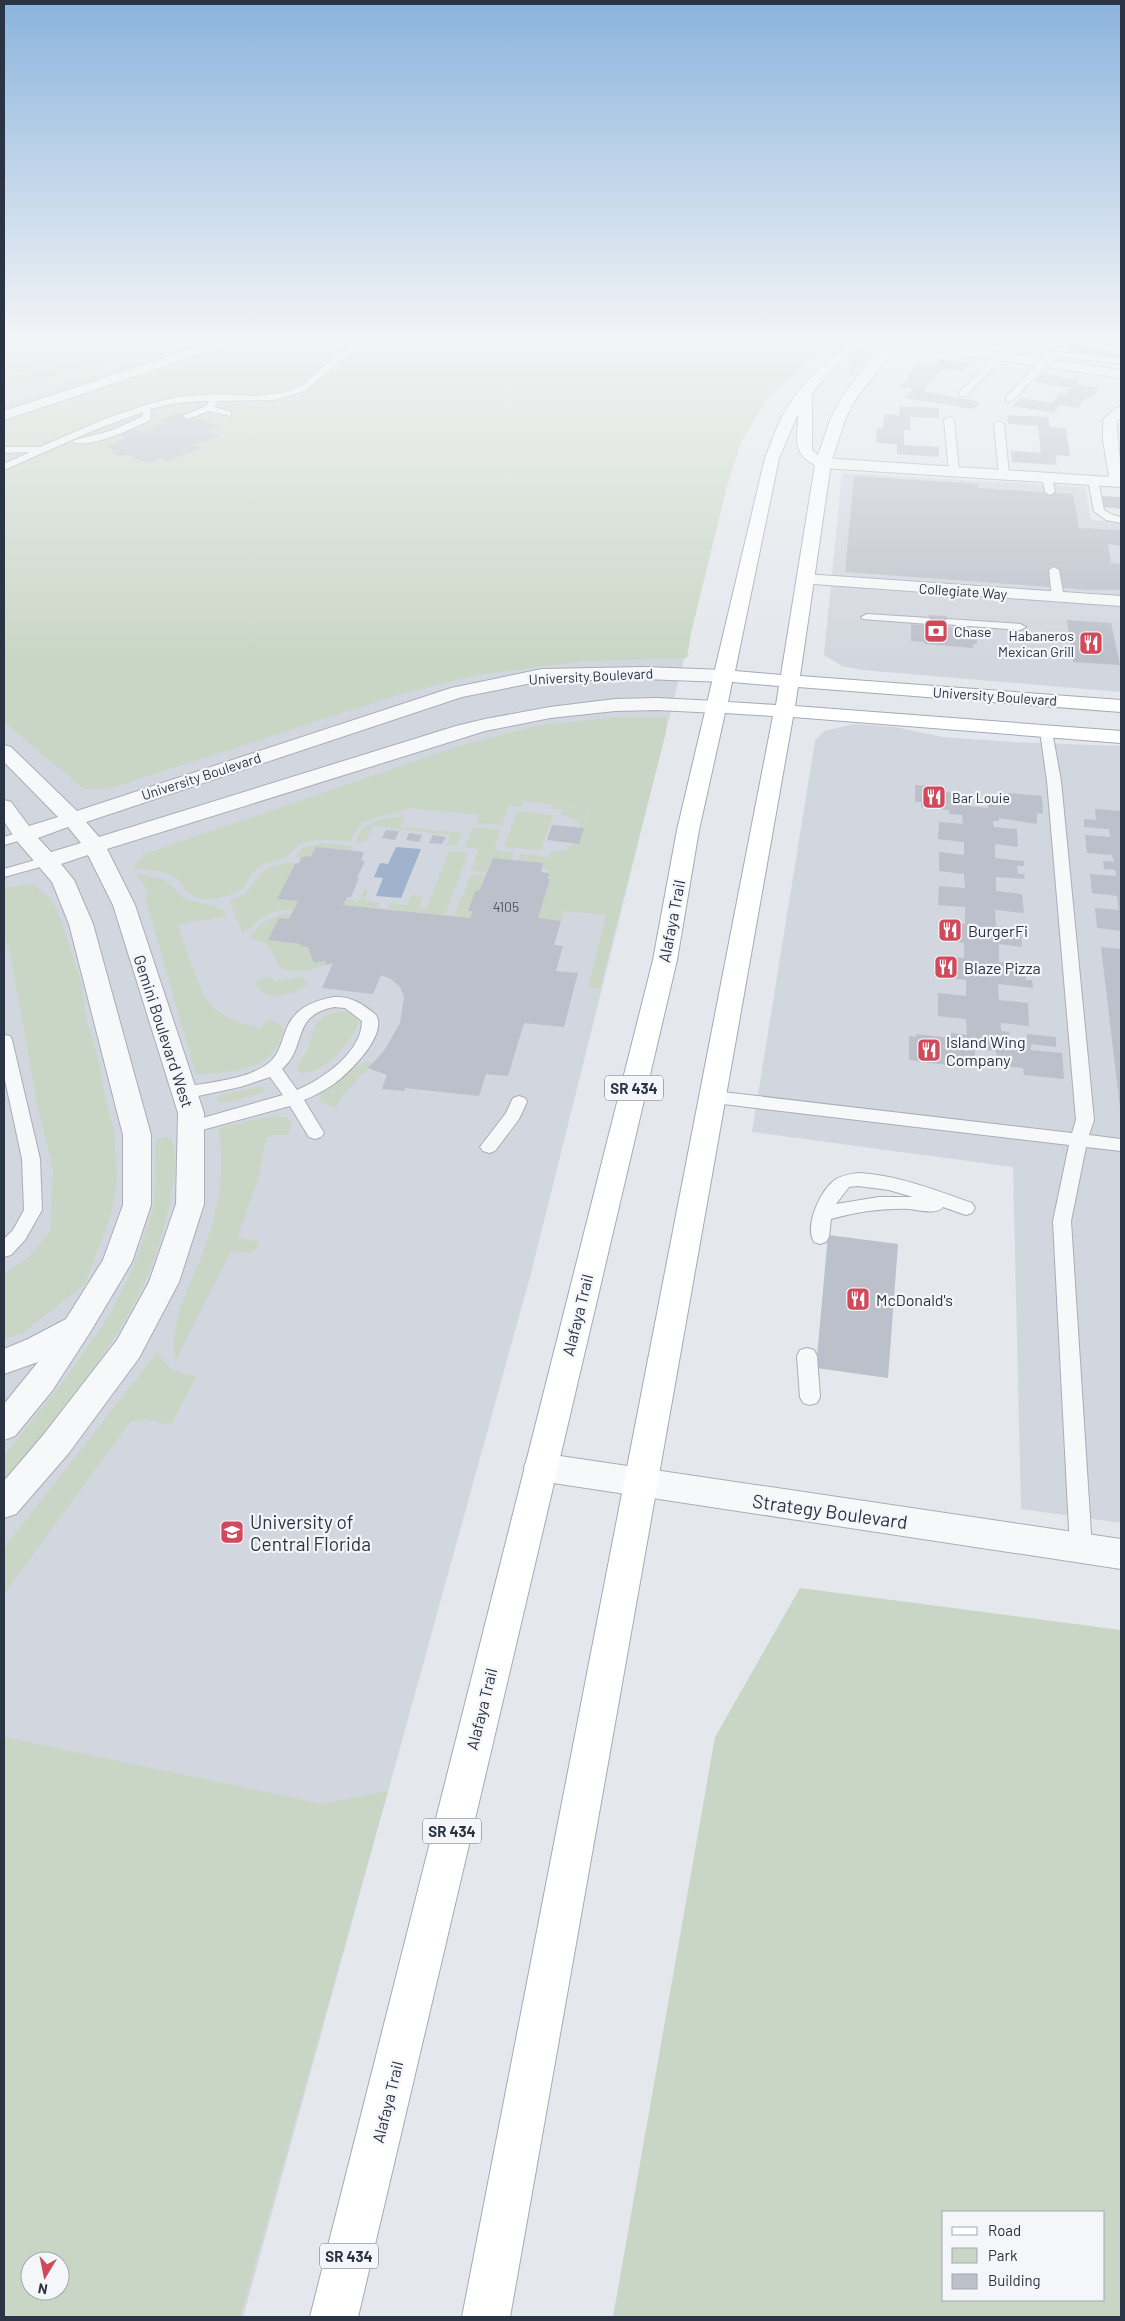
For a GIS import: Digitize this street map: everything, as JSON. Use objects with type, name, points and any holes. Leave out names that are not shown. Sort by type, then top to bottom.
[{"type":"main road","name":"Alafaya Trail","points":[[334,2317],[665,960],[688,830],[725,676],[772,458],[777,445]]},
{"type":"main road","points":[[805,445],[805,450],[809,456],[823,462]]},
{"type":"main road","points":[[486,2317],[714,1097],[790,681],[823,462],[829,445]]},
{"type":"main road","name":"University Boulevard","points":[[725,676],[1121,706]]},
{"type":"main road","name":"University Boulevard","points":[[717,707],[1121,737]]},
{"type":"street","points":[[823,462],[1004,474],[1049,484],[1093,480],[1119,482],[1111,445]]},
{"type":"street","name":"Collegiate Way","points":[[805,579],[1121,601]]},
{"type":"street","name":"University Boulevard","points":[[14,838],[458,692],[542,675],[660,673],[725,676]]},
{"type":"street","name":"University Boulevard","points":[[46,861],[463,730],[518,717],[582,708],[637,704],[717,707]]},
{"type":"street","name":"Gemini Boulevard West","points":[[4,751],[72,818],[94,845],[124,905],[191,1113],[190,1204],[164,1282],[128,1349],[56,1444],[4,1504]]},
{"type":"street","points":[[4,806],[14,838],[46,861],[63,880],[81,924],[137,1135],[137,1205],[117,1262],[41,1382],[4,1427]]},
{"type":"street","points":[[4,1362],[40,1348],[78,1326]]},
{"type":"street","name":"Strategy Boulevard","points":[[540,1467],[1121,1554]]},
{"type":"lane","points":[[4,467],[54,445]]},
{"type":"lane","points":[[951,445],[954,471]]},
{"type":"lane","points":[[1001,445],[1004,474]]},
{"type":"lane","points":[[4,450],[47,449]]},
{"type":"lane","points":[[1093,480],[1099,511],[1110,518],[1121,520]]},
{"type":"lane","points":[[1054,570],[1058,598]]},
{"type":"lane","points":[[868,617],[929,621]]},
{"type":"lane","points":[[947,622],[1020,627]]},
{"type":"lane","points":[[1046,731],[1054,781],[1085,1120],[1062,1221],[1081,1548]]},
{"type":"lane","points":[[4,873],[46,861]]},
{"type":"lane","points":[[184,1093],[247,1080],[273,1068],[283,1058],[301,1015],[312,1007],[337,1000],[355,1005],[370,1019],[371,1030],[355,1056],[318,1087],[294,1098],[191,1126]]},
{"type":"lane","points":[[4,1040],[31,1159],[33,1210],[19,1235],[4,1250]]},
{"type":"lane","points":[[273,1068],[315,1133]]},
{"type":"lane","points":[[714,1097],[1121,1144]]},
{"type":"lane","points":[[489,1146],[513,1116],[519,1102]]},
{"type":"lane","points":[[820,1238],[823,1214],[840,1186],[847,1181],[864,1180],[899,1186],[966,1208],[890,1202],[862,1204],[823,1214]]},
{"type":"lane","points":[[807,1356],[810,1397]]},
{"type":"shaded area","name":"University of Central Florida","points":[[4,445],[740,445],[727,486],[531,1273],[243,2317],[4,2317]]},
{"type":"shaded area","points":[[842,473],[1085,487],[1091,520],[1121,522],[1121,692],[862,670],[842,666],[824,655]]},
{"type":"shaded area","points":[[854,724],[895,727],[942,737],[1121,746],[1121,1523],[1021,1509],[1013,1167],[752,1132],[815,741],[824,731]]},
{"type":"green space","points":[[4,445],[740,445],[727,486],[691,633],[687,658],[585,661],[477,675],[401,694],[104,789],[84,789],[4,722]]},
{"type":"green space","points":[[616,717],[666,717],[666,732],[600,988],[588,987],[606,915],[564,911],[561,921],[538,918],[550,880],[548,879],[550,870],[542,869],[543,863],[518,861],[520,854],[549,857],[550,852],[566,850],[574,843],[579,843],[589,808],[524,801],[522,807],[508,806],[502,825],[476,823],[479,815],[410,808],[362,822],[350,841],[313,840],[299,845],[284,858],[265,863],[252,873],[242,890],[216,899],[195,897],[169,874],[134,868],[136,863],[143,859],[142,855],[456,747],[535,726]]},
{"type":"green space","points":[[552,805],[588,808],[582,828],[575,819],[562,815],[563,810],[551,809]]},
{"type":"green space","points":[[517,811],[553,815],[541,850],[504,847]]},
{"type":"green space","points":[[405,817],[400,827],[462,833],[456,846],[447,845],[450,835],[373,826],[365,842],[356,841],[363,830],[372,823],[378,820]]},
{"type":"green space","points":[[473,827],[501,830],[494,850],[514,853],[511,860],[493,858],[486,872],[471,871],[479,849],[465,847]]},
{"type":"green space","points":[[322,843],[353,846],[350,851],[303,857],[301,859],[295,857],[303,848]]},
{"type":"green space","points":[[449,851],[468,853],[445,915],[388,909],[390,903],[407,905],[411,895],[423,896],[418,908],[424,909],[427,907]]},
{"type":"green space","points":[[299,863],[277,899],[298,901],[293,910],[271,913],[243,934],[230,903],[231,900],[243,895],[261,874],[269,868]]},
{"type":"green space","points":[[136,874],[165,880],[185,899],[214,906],[225,911],[226,916],[178,925],[198,983],[209,1003],[215,1009],[231,1019],[261,1028],[269,1019],[278,1023],[284,1030],[272,1054],[265,1060],[241,1069],[196,1075],[145,897],[148,891]]},
{"type":"green space","points":[[471,874],[484,875],[479,891],[475,891],[468,910],[473,911],[470,918],[454,916]]},
{"type":"green space","points":[[33,884],[52,900],[63,926],[81,982],[87,1021],[100,1067],[106,1103],[114,1131],[117,1181],[111,1214],[85,1284],[23,1333],[4,1339],[4,1274],[29,1257],[50,1231],[53,1171],[37,1103],[9,947],[4,939],[4,888]]},
{"type":"green space","points":[[364,889],[368,890],[364,901],[380,903],[377,908],[343,905],[347,897],[358,903]]},
{"type":"green space","points":[[285,914],[292,914],[289,919],[279,918],[268,940],[301,944],[300,946],[308,947],[314,963],[325,961],[326,965],[301,971],[282,969],[267,944],[249,938],[267,920]]},
{"type":"green space","points":[[272,977],[275,982],[301,977],[308,984],[295,992],[280,996],[264,993],[254,981]]},
{"type":"green space","points":[[346,1012],[353,1015],[359,1021],[350,1039],[327,1063],[317,1069],[299,1073],[297,1065],[309,1046],[318,1022],[323,1017],[332,1013]]},
{"type":"green space","points":[[366,1061],[373,1063],[342,1096],[337,1107],[320,1101],[321,1093]]},
{"type":"green space","points":[[264,1087],[263,1093],[223,1103],[217,1100],[220,1095]]},
{"type":"green space","points":[[273,1116],[288,1118],[292,1125],[287,1135],[273,1135],[266,1139],[258,1179],[237,1238],[256,1241],[259,1244],[257,1249],[247,1253],[231,1251],[175,1362],[174,1346],[178,1318],[213,1223],[219,1192],[221,1146],[218,1131],[226,1126]]},
{"type":"green space","points":[[165,1137],[170,1138],[175,1149],[174,1177],[163,1233],[149,1273],[109,1346],[85,1381],[4,1481],[4,1456],[65,1379],[109,1316],[134,1266],[152,1214],[156,1184],[155,1142]]},
{"type":"green space","points":[[158,1351],[161,1358],[173,1370],[196,1376],[171,1425],[146,1419],[130,1422],[4,1594],[4,1548]]},
{"type":"green space","points":[[800,1588],[1121,1630],[1121,2317],[613,2317],[715,1737]]},
{"type":"green space","points":[[4,1737],[322,1804],[388,1791],[240,2317],[4,2317]]},
{"type":"water","points":[[396,847],[421,849],[401,898],[376,896],[383,878],[374,877],[380,863],[388,864]]},
{"type":"building","points":[[109,445],[194,445],[201,448],[168,461],[161,458],[148,463],[125,454],[121,456],[112,453],[117,451],[105,447]]},
{"type":"building","points":[[897,445],[939,447],[939,457],[897,454]]},
{"type":"building","points":[[1040,445],[1068,445],[1070,456],[1055,455],[1057,465],[1012,462],[1011,451],[1041,453]]},
{"type":"building","points":[[854,476],[978,484],[978,488],[1073,494],[1079,528],[1121,530],[1121,546],[1108,544],[1111,563],[1121,564],[1121,590],[1089,590],[845,572]]},
{"type":"building","points":[[1102,496],[1121,497],[1121,509],[1104,507]]},
{"type":"building","points":[[929,615],[947,616],[948,627],[976,629],[977,644],[973,644],[973,648],[924,644],[924,642],[911,641],[911,624],[929,625]]},
{"type":"building","points":[[1067,620],[1111,623],[1120,665],[1073,662]]},
{"type":"building","points":[[915,785],[946,787],[946,792],[969,795],[969,806],[988,808],[987,799],[1008,800],[1008,793],[1042,796],[1043,814],[1037,813],[1037,824],[999,818],[999,821],[993,821],[994,827],[1017,829],[1018,847],[995,844],[995,858],[1024,861],[1024,866],[1017,866],[1018,874],[1024,874],[1025,879],[996,877],[996,891],[1022,894],[1024,913],[995,910],[996,926],[1021,928],[1022,947],[999,944],[999,962],[1031,965],[1031,972],[1025,971],[1026,980],[1032,980],[1033,988],[998,984],[999,1000],[1028,1003],[1029,1026],[1001,1023],[1001,1031],[1009,1032],[1009,1037],[995,1035],[996,1039],[1027,1042],[1027,1034],[1056,1037],[1056,1047],[1031,1044],[1031,1050],[1062,1053],[1064,1079],[1024,1075],[1023,1068],[997,1065],[996,1051],[975,1049],[975,1063],[947,1059],[947,1065],[909,1060],[909,1036],[916,1037],[916,1034],[951,1038],[951,1033],[967,1035],[966,1019],[938,1016],[938,993],[966,996],[966,980],[939,977],[939,955],[964,958],[964,943],[939,940],[939,921],[965,924],[965,907],[938,905],[939,886],[965,888],[964,874],[939,871],[939,852],[964,855],[964,842],[938,839],[939,822],[963,824],[962,815],[949,814],[949,810],[921,807],[921,802],[915,802]]},
{"type":"building","points":[[1095,809],[1121,811],[1121,931],[1097,928],[1095,908],[1119,910],[1117,896],[1092,893],[1090,874],[1116,876],[1115,870],[1104,869],[1103,861],[1114,862],[1112,855],[1087,853],[1085,835],[1110,837],[1109,829],[1084,827],[1084,819],[1096,820]]},
{"type":"building","points":[[552,825],[584,828],[579,844],[547,840]]},
{"type":"building","points":[[386,830],[399,831],[395,840],[382,838]]},
{"type":"building","points":[[409,833],[422,835],[419,842],[406,840]]},
{"type":"building","points":[[433,835],[446,837],[442,844],[429,843]]},
{"type":"building","points":[[316,847],[364,852],[361,860],[365,861],[357,878],[359,878],[351,897],[347,897],[343,905],[470,918],[473,911],[468,911],[475,891],[479,891],[493,858],[543,863],[541,872],[549,873],[548,879],[550,879],[538,918],[561,921],[554,945],[563,946],[556,971],[578,973],[564,1027],[524,1023],[508,1076],[486,1074],[479,1096],[405,1088],[404,1091],[382,1089],[387,1075],[368,1068],[384,1051],[400,1023],[404,997],[400,987],[391,979],[381,975],[373,994],[322,988],[333,963],[326,965],[325,961],[314,963],[308,947],[300,946],[301,944],[268,940],[279,918],[289,919],[298,901],[277,899],[295,864],[299,863],[302,857],[311,856]]},
{"type":"building","points":[[1101,947],[1121,949],[1121,1108],[1120,1108]]},
{"type":"building","points":[[828,1235],[898,1244],[888,1378],[816,1368]]},
{"type":"place","name":"Chase","points":[[936,631]]},
{"type":"place","name":"Habaneros Mexican Grill","points":[[1091,643]]},
{"type":"place","name":"Bar Louie","points":[[934,797]]},
{"type":"place","name":"BurgerFi","points":[[950,930]]},
{"type":"place","name":"Blaze Pizza","points":[[946,967]]},
{"type":"place","name":"Island Wing Company","points":[[929,1050]]},
{"type":"place","name":"McDonald's","points":[[858,1299]]},
{"type":"place","name":"University of Central Florida","points":[[232,1532]]}]
